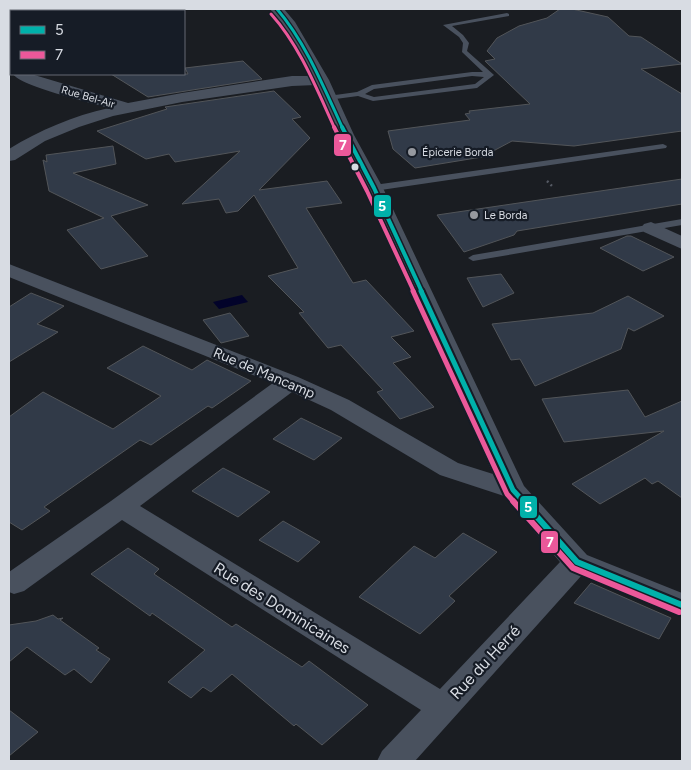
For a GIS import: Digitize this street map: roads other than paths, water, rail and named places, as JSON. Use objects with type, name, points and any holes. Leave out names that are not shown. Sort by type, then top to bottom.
[{"type":"street","points":[[278,9],[288,22],[325,89],[374,188],[512,490],[577,562],[682,605]]},
{"type":"street","name":"Rue Bel-Air","points":[[22,75],[43,84],[129,108]]},
{"type":"street","points":[[9,156],[28,142],[64,125],[129,108],[292,80],[325,89]]},
{"type":"street","points":[[651,228],[682,243]]},
{"type":"street","name":"Rue de Mancamp","points":[[10,271],[290,382],[340,406],[449,469],[512,490]]},
{"type":"street","points":[[14,582],[121,507],[290,382]]},
{"type":"street","name":"Rue des Dominicaines","points":[[121,507],[443,707]]},
{"type":"street","name":"Rue du Herré","points":[[394,761],[577,562]]},
{"type":"lane","points":[[490,75],[464,51],[466,43],[461,36],[446,25],[506,15]]},
{"type":"lane","points":[[359,94],[372,87],[472,74],[490,75]]},
{"type":"lane","points":[[325,89],[359,94],[373,99],[477,86],[490,75]]},
{"type":"lane","points":[[374,188],[663,146]]},
{"type":"lane","points":[[473,258],[682,222]]},
{"type":"water","points":[[242,295],[248,302],[219,309],[213,302]]},
{"type":"place","name":"Épicerie Borda","points":[[412,152]]},
{"type":"place","name":"Le Borda","points":[[474,215]]}]
